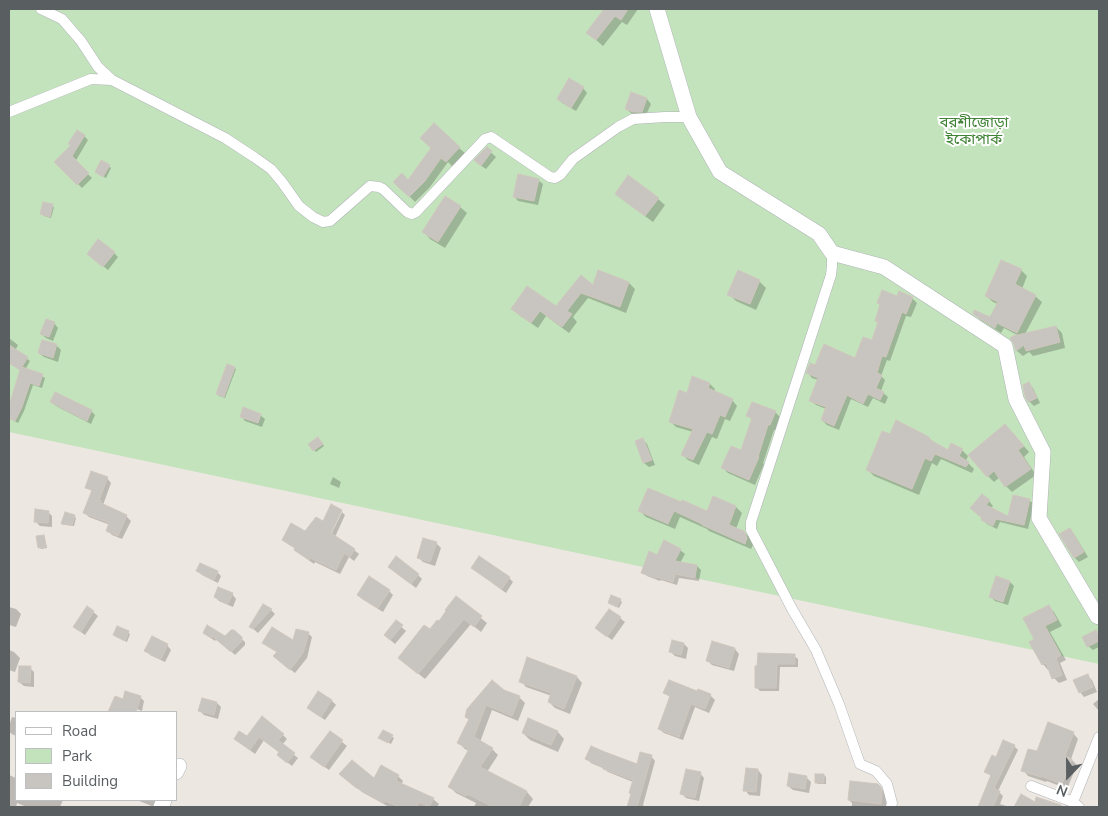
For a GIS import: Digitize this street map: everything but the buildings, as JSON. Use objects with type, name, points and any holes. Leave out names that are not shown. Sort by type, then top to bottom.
[{"type":"street","points":[[41,9],[62,20],[81,41],[98,67],[112,80],[225,138],[271,169],[299,206],[323,222],[330,221],[370,186],[379,186],[407,212],[412,214],[416,212],[484,139],[491,137],[550,177],[555,178],[560,175],[573,159],[618,127],[634,119],[689,118]]},
{"type":"street","points":[[657,9],[689,118],[720,172],[819,234],[832,253],[831,275],[751,522],[751,530],[792,609],[816,650],[839,704],[860,764],[876,771],[888,784],[892,802],[891,807]]},
{"type":"street","points":[[9,112],[91,79],[112,80]]},
{"type":"street","points":[[832,253],[884,266],[1005,346],[1016,399],[1043,452],[1039,518],[1099,617]]},
{"type":"street","points":[[1031,786],[1076,805],[1099,737]]},
{"type":"green space","name":"বরশীজোড়া ইকোপার্ক","points":[[9,9],[1099,9],[1099,664],[9,432]]}]
